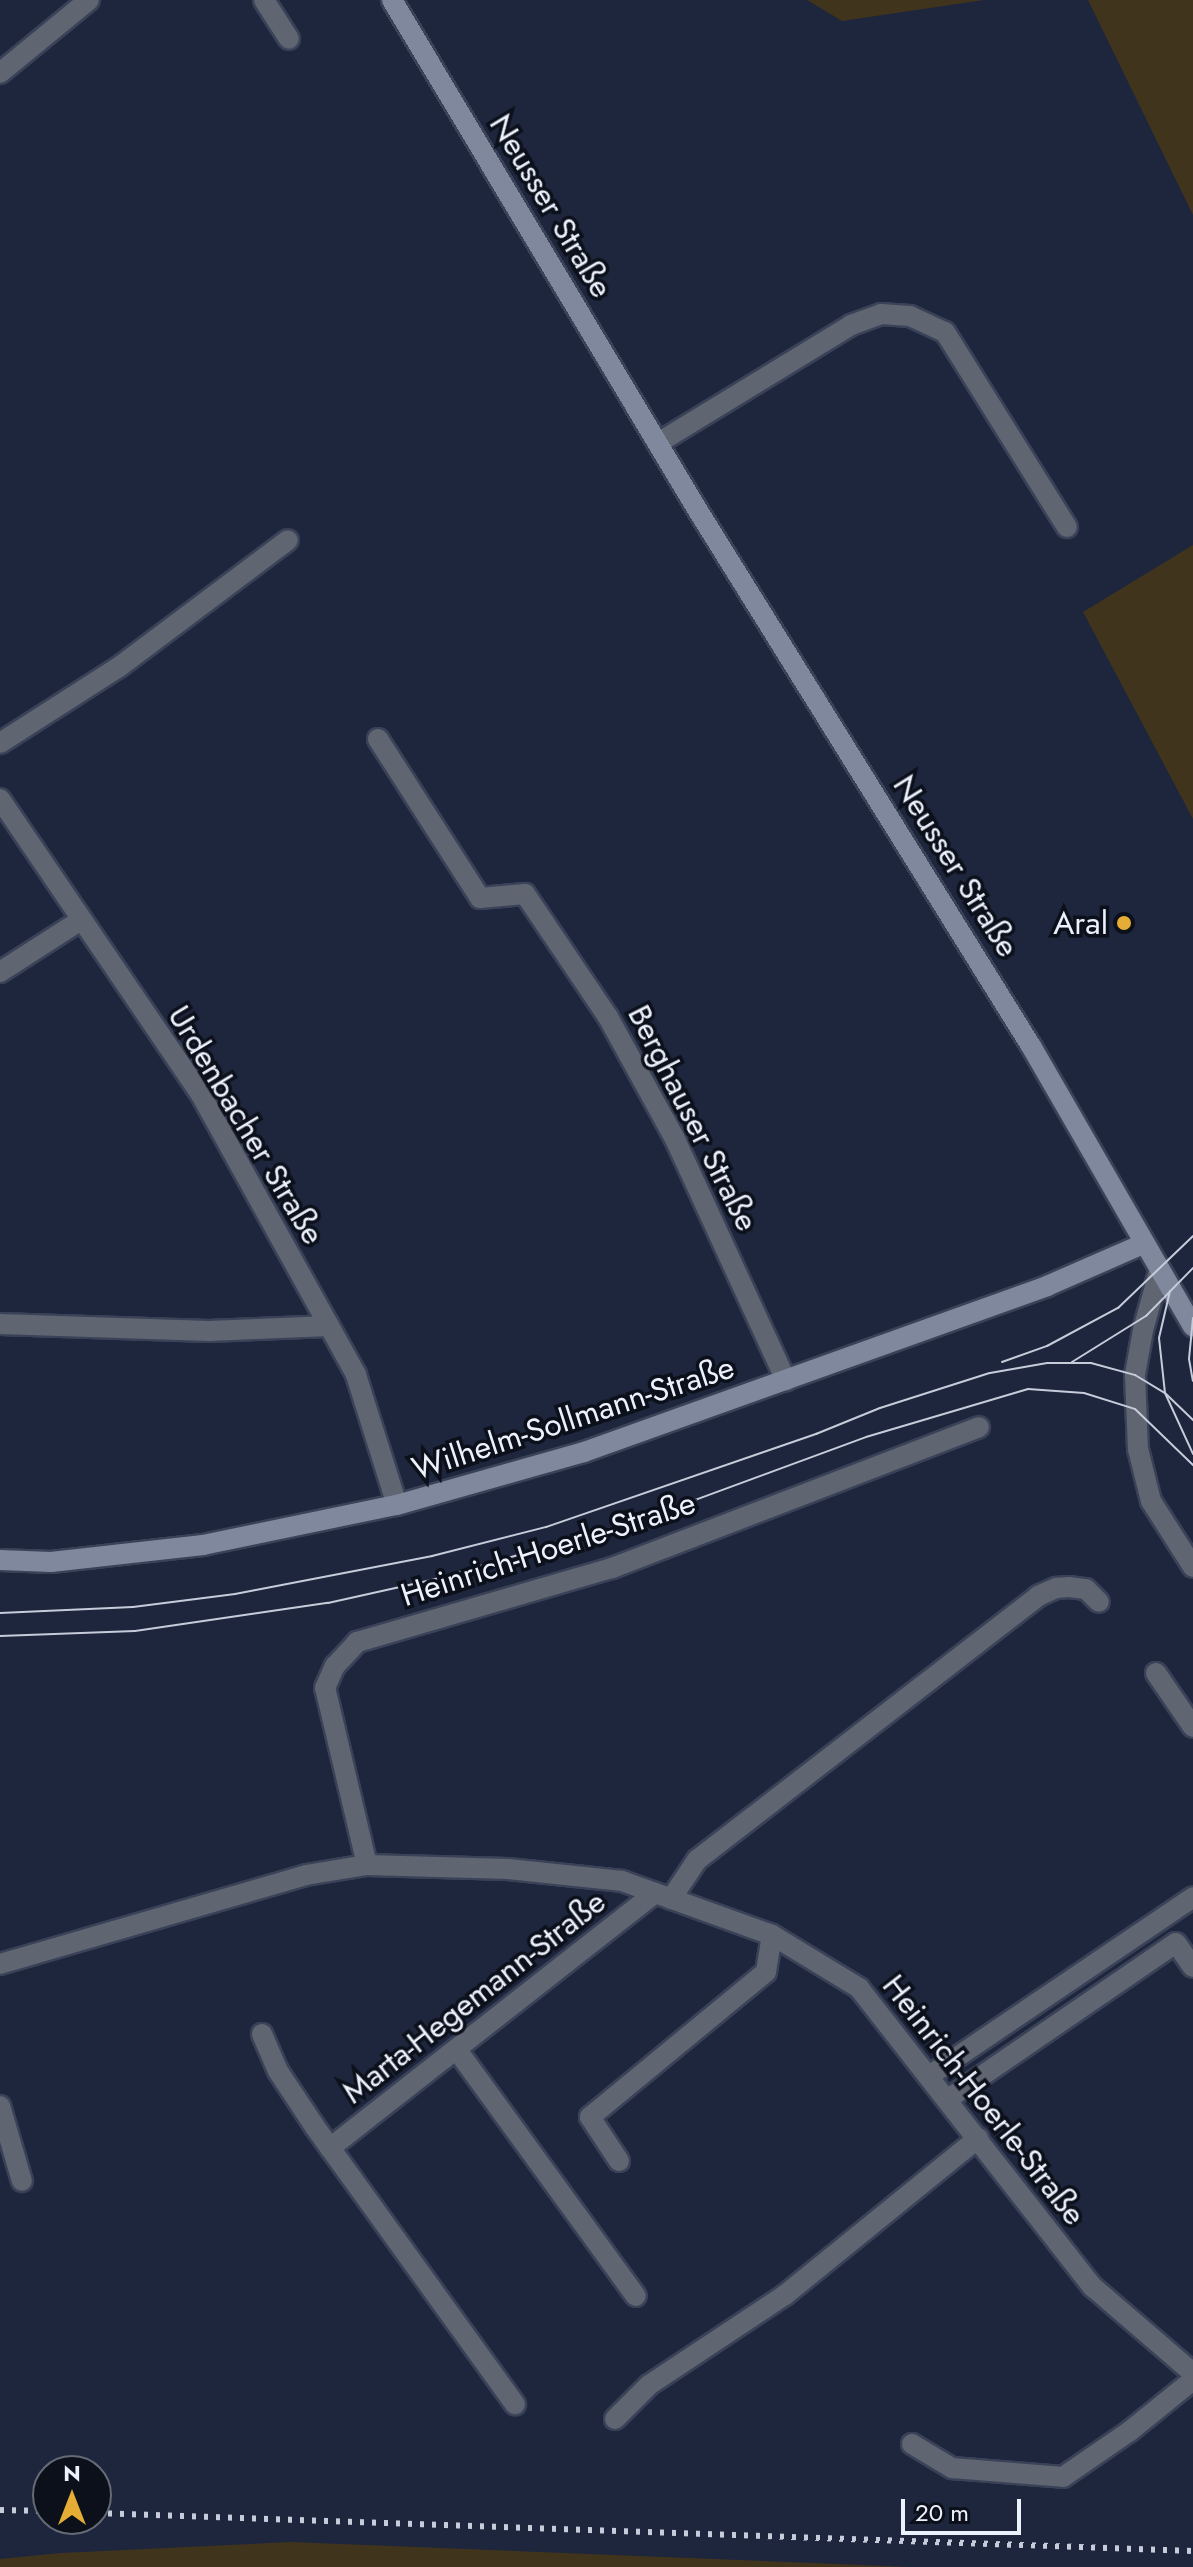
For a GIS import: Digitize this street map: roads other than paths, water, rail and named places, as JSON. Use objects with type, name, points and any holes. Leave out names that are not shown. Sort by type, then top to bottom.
[{"type":"main road","name":"Neusser Straße","points":[[392,0],[658,443],[945,903],[1193,1327]]},
{"type":"main road","name":"Wilhelm-Sollmann-Straße","points":[[0,1560],[51,1562],[203,1545],[397,1505],[584,1452],[1047,1286],[1143,1244]]},
{"type":"street","points":[[0,73],[89,0]]},
{"type":"street","points":[[264,0],[289,39]]},
{"type":"street","points":[[658,443],[851,325],[881,314],[910,316],[945,332],[1067,527]]},
{"type":"street","points":[[0,743],[119,667],[288,540]]},
{"type":"street","name":"Berghauser Straße","points":[[378,739],[480,898],[525,894],[608,1017],[674,1137],[786,1381]]},
{"type":"street","name":"Urdenbacher Straße","points":[[0,799],[200,1093],[356,1375],[397,1505]]},
{"type":"street","points":[[0,972],[81,920]]},
{"type":"street","points":[[1159,1272],[1143,1330],[1135,1375],[1138,1449],[1151,1501],[1193,1567]]},
{"type":"street","points":[[0,1324],[209,1331],[329,1326]]},
{"type":"street","name":"Heinrich-Hoerle-Straße","points":[[367,1865],[325,1688],[335,1666],[357,1642],[612,1568],[979,1427]]},
{"type":"street","name":"Marta-Hegemann-Straße","points":[[330,2148],[663,1896],[697,1860],[1038,1596],[1056,1588],[1069,1587],[1086,1589],[1099,1602]]},
{"type":"street","points":[[1156,1673],[1193,1727]]},
{"type":"street","name":"Heinrich-Hoerle-Straße","points":[[0,1964],[306,1875],[367,1865],[508,1869],[622,1881],[772,1935],[859,1988],[1093,2287],[1193,2373]]},
{"type":"street","points":[[929,2076],[1193,1897]]},
{"type":"street","points":[[619,2161],[590,2117],[766,1972],[772,1935]]},
{"type":"street","points":[[948,2099],[1176,1943],[1193,1967]]},
{"type":"street","name":"Marta-Hegemann-Straße","points":[[262,2034],[278,2071],[330,2148],[515,2404]]},
{"type":"street","points":[[457,2050],[636,2296]]},
{"type":"street","points":[[0,2106],[22,2181]]},
{"type":"street","points":[[615,2419],[649,2385],[785,2295],[978,2138]]},
{"type":"street","points":[[912,2444],[952,2468],[1063,2477],[1130,2431],[1193,2380]]},
{"type":"tram line","points":[[1002,1362],[1047,1346],[1118,1308],[1193,1236]]},
{"type":"tram line","points":[[1072,1362],[1146,1316],[1193,1268]]},
{"type":"tram line","points":[[1170,1291],[1159,1338],[1165,1393],[1193,1454]]},
{"type":"tram line","points":[[1193,1318],[1189,1359],[1193,1381]]},
{"type":"tram line","points":[[0,1613],[133,1607],[235,1594],[432,1556],[546,1527],[816,1434],[880,1408],[990,1373],[1047,1363],[1091,1363],[1135,1375],[1165,1393],[1193,1420]]},
{"type":"tram line","points":[[0,1636],[135,1631],[328,1603],[432,1580],[646,1518],[866,1437],[1028,1389],[1084,1393],[1135,1409],[1193,1465]]},
{"type":"railway","points":[[0,2510],[32,2511]]},
{"type":"railway","points":[[112,2514],[1193,2551]]},
{"type":"place","name":"Aral","points":[[1124,923]]}]
